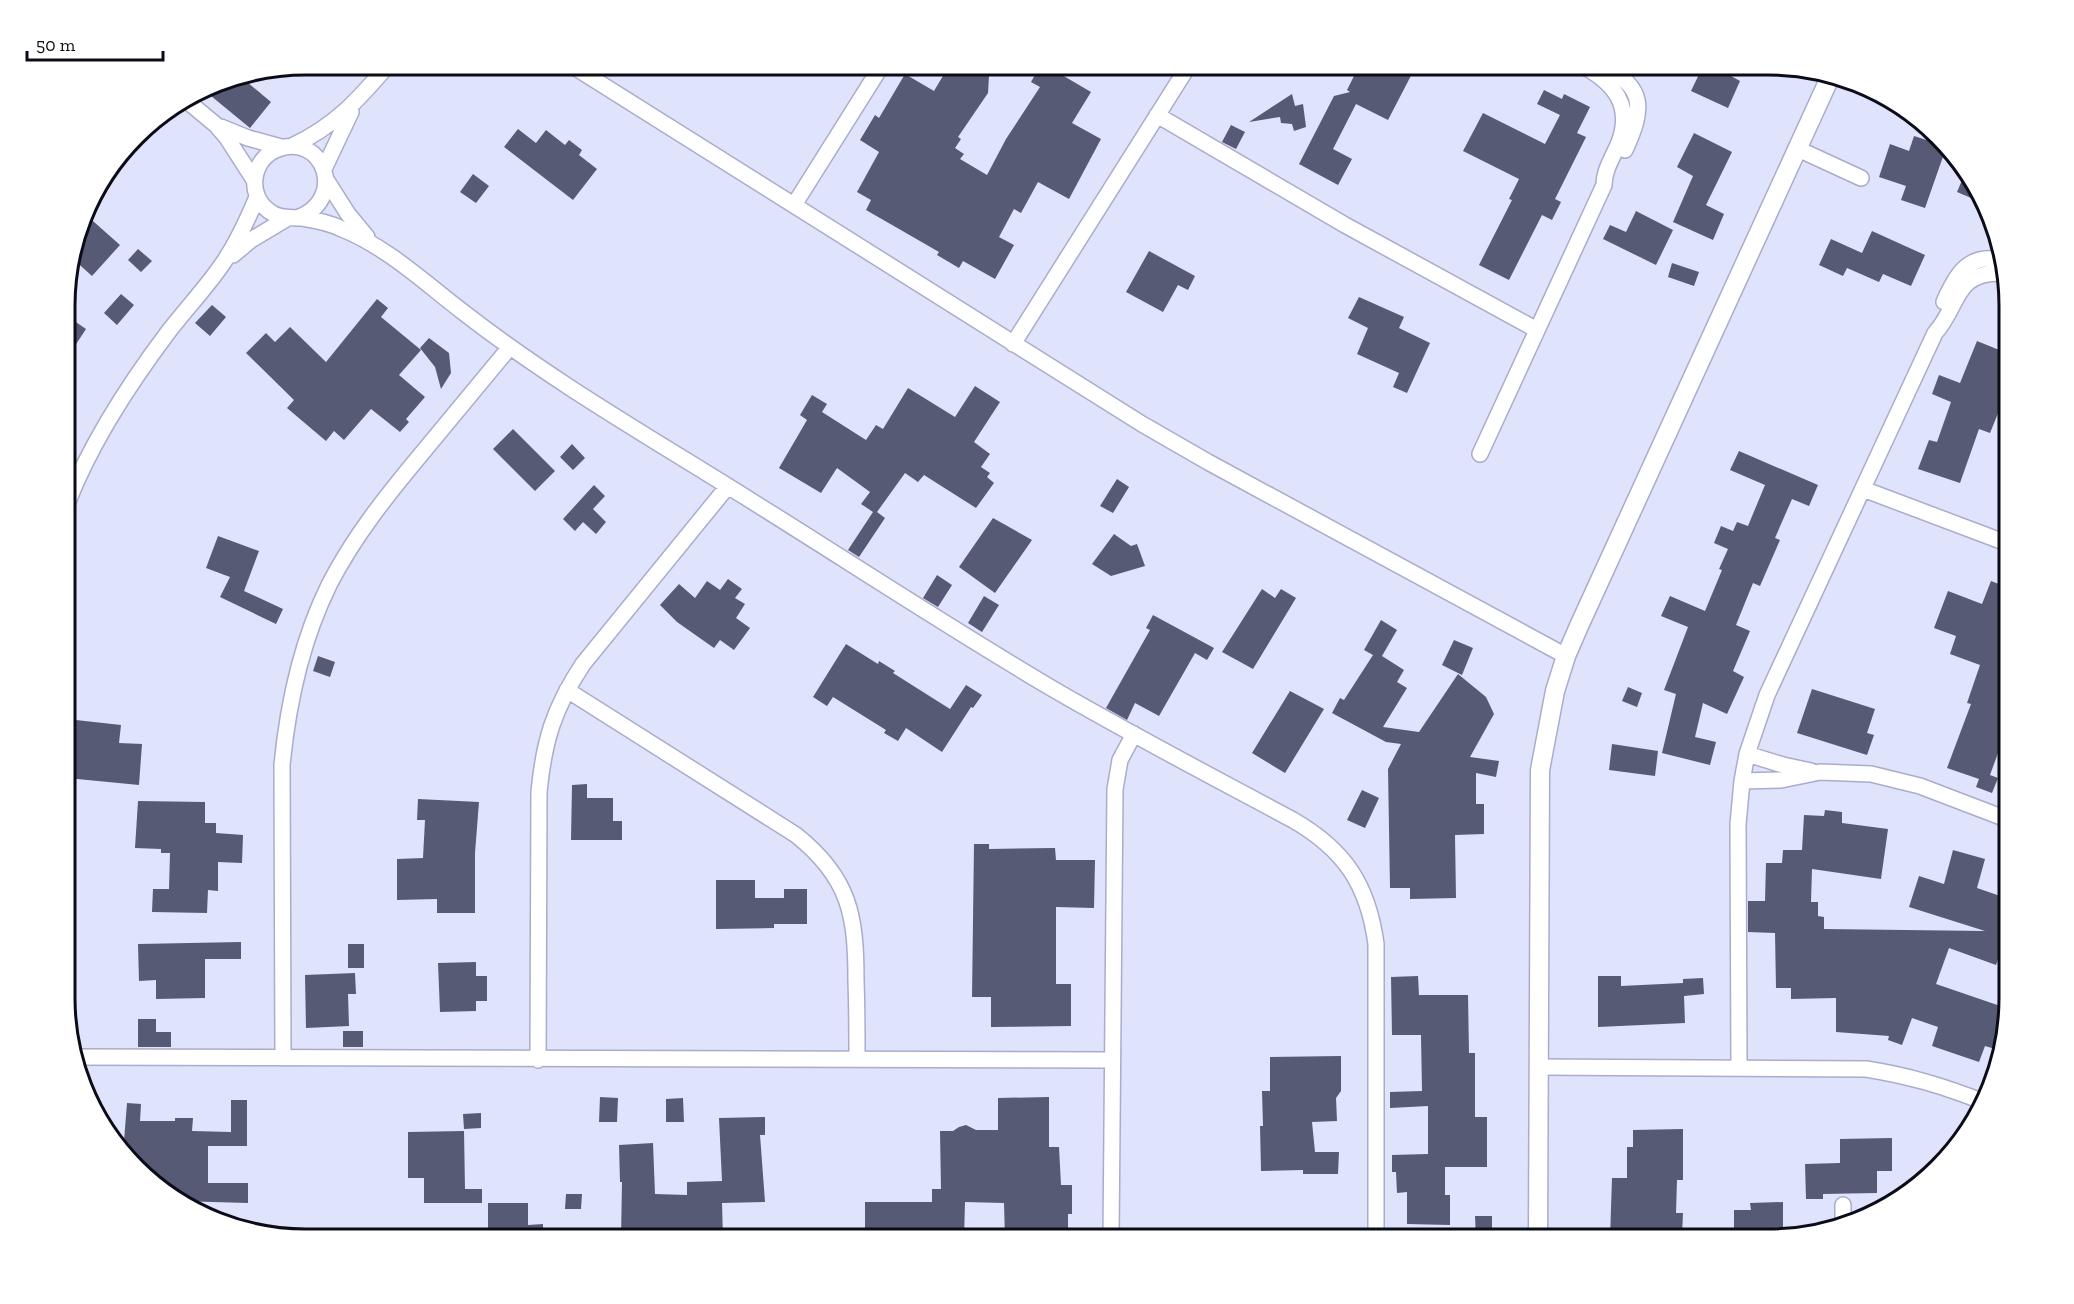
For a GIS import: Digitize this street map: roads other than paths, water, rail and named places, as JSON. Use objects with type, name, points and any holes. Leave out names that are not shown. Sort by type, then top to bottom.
[{"type":"street","points":[[254,180],[263,159],[271,152],[308,139],[336,121],[360,98],[379,75]]},
{"type":"street","points":[[588,75],[1142,424],[1566,656]]},
{"type":"street","points":[[794,205],[875,75]]},
{"type":"street","points":[[1013,344],[1182,75]]},
{"type":"street","points":[[1480,454],[1604,185],[1605,173],[1623,130],[1619,97],[1606,79],[1599,75]]},
{"type":"street","points":[[1604,185],[1614,176],[1635,128],[1638,111],[1630,86],[1619,75]]},
{"type":"street","points":[[1538,1229],[1540,770],[1553,700],[1566,656],[1829,83]]},
{"type":"street","points":[[220,268],[251,240],[292,218],[313,211],[318,205],[323,198],[325,175],[340,133],[360,98]]},
{"type":"street","points":[[192,105],[216,125],[237,151],[254,180],[257,197],[269,212],[337,226],[373,244],[510,347],[728,486],[1010,663],[1134,734],[1313,831],[1340,855],[1364,892],[1373,917],[1376,944],[1376,1229]]},
{"type":"street","points":[[1157,115],[1346,225],[1537,330]]},
{"type":"street","points":[[216,125],[248,138],[302,148],[312,153],[348,214],[373,244]]},
{"type":"street","points":[[1798,149],[1861,178]]},
{"type":"street","points":[[75,487],[99,437],[132,382],[169,330],[220,268],[241,234],[257,197]]},
{"type":"street","points":[[1935,333],[1938,318],[1959,273],[1975,262],[1995,260]]},
{"type":"street","points":[[1739,1068],[1738,824],[1747,754],[1767,695],[1935,333],[1964,286],[1983,274],[1997,273]]},
{"type":"street","points":[[283,1056],[282,765],[287,719],[310,629],[328,586],[377,508],[510,347]]},
{"type":"street","points":[[538,1060],[539,792],[552,722],[567,690],[584,664],[728,486]]},
{"type":"street","points":[[1863,489],[1999,540]]},
{"type":"street","points":[[567,690],[796,835],[823,860],[843,890],[854,925],[857,1059]]},
{"type":"street","points":[[1111,1229],[1115,789],[1120,760],[1134,734]]},
{"type":"street","points":[[1747,754],[1783,765],[1820,772],[1863,773],[1896,779],[1999,815]]},
{"type":"street","points":[[1742,781],[1781,780],[1820,772]]},
{"type":"street","points":[[83,1057],[1112,1060]]},
{"type":"street","points":[[1538,1067],[1866,1069],[1901,1074],[1935,1083],[1976,1099]]},
{"type":"street","points":[[1843,1205],[1843,1217]]}]
